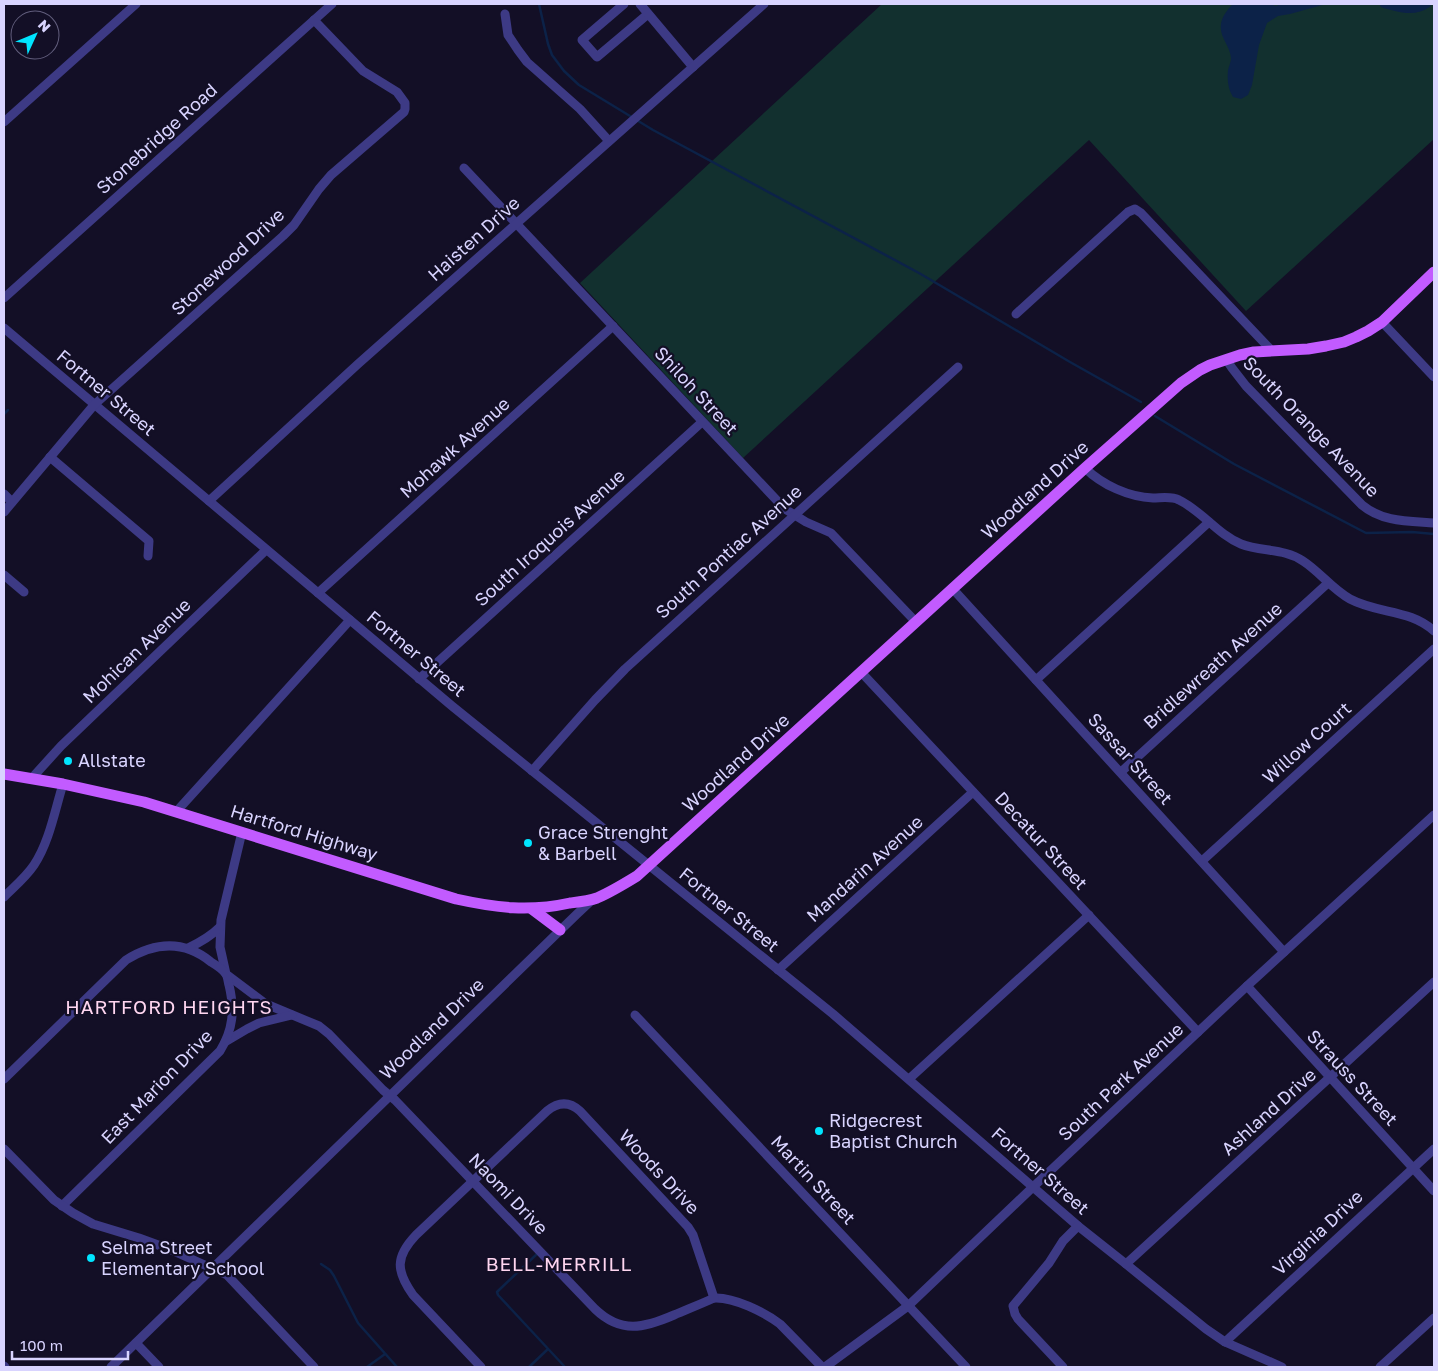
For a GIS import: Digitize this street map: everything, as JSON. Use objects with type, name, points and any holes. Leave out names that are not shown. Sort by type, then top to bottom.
[{"type":"main road","name":"Woodland Drive","points":[[595,898],[630,881],[649,866],[952,588],[1181,383],[1200,370],[1226,359],[1254,352],[1308,349],[1344,342],[1382,322],[1434,272]]},
{"type":"main road","name":"Hartford Highway","points":[[4,774],[110,794],[176,812],[456,899],[499,908],[532,909],[595,898]]},
{"type":"main road","points":[[532,909],[560,930]]},
{"type":"street","points":[[4,122],[136,4]]},
{"type":"street","name":"Stonebridge Road","points":[[4,298],[332,4]]},
{"type":"street","points":[[624,4],[582,40],[597,57],[648,14]]},
{"type":"street","points":[[640,4],[693,67]]},
{"type":"street","name":"Haisten Drive","points":[[208,501],[325,394],[764,4]]},
{"type":"street","points":[[505,14],[508,35],[518,50],[528,62],[580,109],[609,141]]},
{"type":"street","name":"Stonewood Drive","points":[[4,512],[94,405],[283,236],[331,174],[405,109],[404,100],[396,92],[363,71],[314,20]]},
{"type":"street","name":"Shiloh Street","points":[[464,168],[785,510],[831,533],[916,622]]},
{"type":"street","name":"South Orange Avenue","points":[[1016,314],[1128,212],[1135,209],[1141,213],[1272,351]]},
{"type":"street","points":[[1382,322],[1434,377]]},
{"type":"street","name":"Mohawk Avenue","points":[[318,594],[613,326]]},
{"type":"street","name":"Fortner Street","points":[[4,328],[419,679],[778,970],[1078,1226],[1206,1329],[1225,1342],[1282,1367]]},
{"type":"street","name":"South Orange Avenue","points":[[1226,359],[1246,386],[1362,506],[1388,519],[1434,523]]},
{"type":"street","name":"South Pontiac Avenue","points":[[532,771],[625,669],[958,367]]},
{"type":"street","name":"South Iroquois Avenue","points":[[419,679],[702,422]]},
{"type":"street","points":[[50,457],[149,541],[148,556]]},
{"type":"street","points":[[1085,468],[1095,477],[1118,490],[1144,497],[1179,500],[1221,532],[1241,544],[1291,554],[1303,561],[1348,598],[1377,609],[1412,617],[1422,621],[1434,631]]},
{"type":"street","points":[[4,494],[12,502]]},
{"type":"street","points":[[1036,680],[1209,522]]},
{"type":"street","name":"Mohican Avenue","points":[[32,778],[61,746],[266,550]]},
{"type":"street","points":[[4,575],[24,592]]},
{"type":"street","name":"Bridlewreath Avenue","points":[[1120,772],[1328,583]]},
{"type":"street","name":"Sassar Street","points":[[952,588],[1284,952]]},
{"type":"street","points":[[176,812],[350,620]]},
{"type":"street","name":"Willow Court","points":[[1202,861],[1434,649]]},
{"type":"street","name":"Decatur Street","points":[[861,672],[1198,1032]]},
{"type":"street","points":[[4,896],[26,875],[38,859],[63,784]]},
{"type":"street","name":"Mandarin Avenue","points":[[778,970],[973,792]]},
{"type":"street","name":"South Park Avenue","points":[[823,1367],[908,1306],[1247,986],[1434,815]]},
{"type":"street","name":"East Marion Drive","points":[[62,1206],[212,1060],[226,1042],[231,1029],[233,1008],[220,947],[220,927],[242,832]]},
{"type":"street","name":"Woodland Drive","points":[[111,1367],[389,1095],[595,898]]},
{"type":"street","points":[[909,1080],[1089,915]]},
{"type":"street","points":[[4,1079],[126,960],[150,948],[166,946],[188,948],[204,941],[220,927]]},
{"type":"street","name":"Naomi Drive","points":[[188,948],[202,954],[266,1004],[310,1022],[329,1034],[595,1309],[609,1320],[629,1326],[648,1325],[714,1298]]},
{"type":"street","name":"Ashland Drive","points":[[1126,1264],[1434,982]]},
{"type":"street","name":"Strauss Street","points":[[1247,986],[1434,1191]]},
{"type":"street","points":[[226,1042],[260,1023],[292,1015]]},
{"type":"street","name":"Martin Street","points":[[635,1015],[966,1367]]},
{"type":"street","name":"Woods Drive","points":[[473,1181],[552,1107],[563,1103],[572,1105],[580,1111],[688,1226],[693,1235],[714,1298]]},
{"type":"street","points":[[4,1148],[62,1206],[93,1224],[147,1241],[227,1274],[314,1367]]},
{"type":"street","name":"Virginia Drive","points":[[1225,1342],[1434,1149]]},
{"type":"street","points":[[473,1181],[408,1242],[400,1258],[400,1267],[406,1284],[413,1295],[481,1367]]},
{"type":"street","points":[[1062,1367],[1018,1319],[1013,1306],[1049,1263],[1063,1242],[1078,1226]]},
{"type":"street","points":[[714,1298],[723,1298],[742,1304],[774,1320],[823,1367]]},
{"type":"street","points":[[1380,1367],[1434,1318]]},
{"type":"street","points":[[136,1343],[159,1367]]},
{"type":"green space","points":[[882,4],[1434,4],[1434,139],[1246,311],[1089,140],[743,458],[580,283]]},
{"type":"water","points":[[1233,4],[1270,4],[1276,6],[1281,4],[1326,4],[1278,16],[1267,23],[1259,45],[1252,85],[1248,95],[1241,99],[1233,97],[1229,88],[1228,70],[1231,58],[1221,29],[1224,15]]},
{"type":"waterway","points":[[539,4],[552,55],[564,71],[579,85],[653,130],[919,273],[1141,402]]},
{"type":"waterway","points":[[1384,4],[1411,9],[1427,4]]},
{"type":"waterway","points":[[4,414],[8,410]]},
{"type":"waterway","points":[[1155,416],[1234,464],[1366,533],[1412,532],[1434,534]]},
{"type":"waterway","points":[[537,1254],[497,1292],[565,1367]]},
{"type":"waterway","points":[[321,1264],[330,1270],[334,1276],[358,1323],[397,1367]]},
{"type":"waterway","points":[[529,1367],[548,1349]]},
{"type":"waterway","points":[[367,1367],[385,1354]]},
{"type":"place","name":"Allstate","points":[[68,761]]},
{"type":"place","name":"Grace Strenght & Barbell","points":[[528,843]]},
{"type":"place","name":"Ridgecrest Baptist Church","points":[[819,1131]]},
{"type":"place","name":"Selma Street Elementary School","points":[[91,1258]]},
{"type":"district","name":"HARTFORD HEIGHTS","points":[[169,1007]]},
{"type":"district","name":"BELL-MERRILL","points":[[559,1264]]}]
